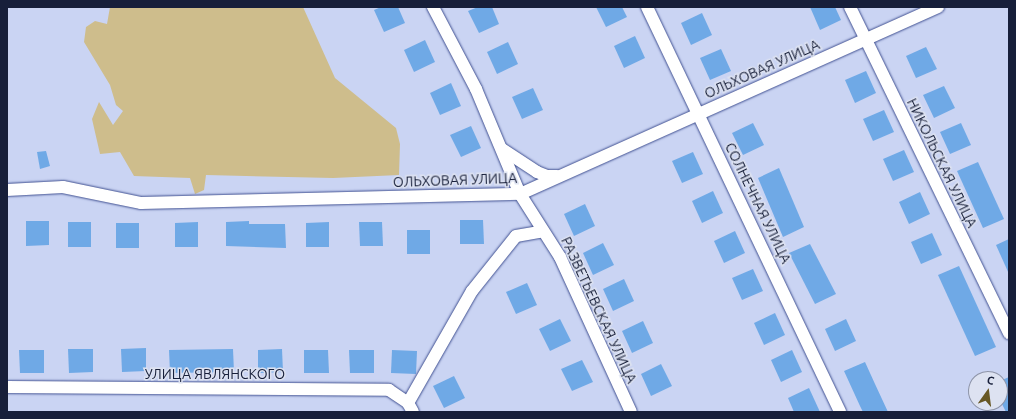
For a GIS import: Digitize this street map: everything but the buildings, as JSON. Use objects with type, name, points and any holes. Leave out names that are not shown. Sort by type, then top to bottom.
[{"type":"street","name":"РАЗВЕТЬЕВСКАЯ УЛИЦА","points":[[433,7],[476,89],[520,194],[560,257],[631,412]]},
{"type":"street","name":"СОЛНЕЧНАЯ УЛИЦА","points":[[647,7],[840,412]]},
{"type":"street","name":"НИКОЛЬСКАЯ УЛИЦА","points":[[850,7],[864,40],[1009,333]]},
{"type":"street","name":"ОЛЬХОВАЯ УЛИЦА","points":[[7,190],[63,187],[141,203],[520,194],[557,176],[938,7]]},
{"type":"street","points":[[502,149],[537,172],[547,176],[557,176]]},
{"type":"street","points":[[411,408],[472,291],[516,236],[543,231]]},
{"type":"street","name":"УЛИЦА ЯВЛЯНСКОГО","points":[[7,387],[389,390],[411,408]]},
{"type":"shaded area","points":[[110,7],[303,7],[335,78],[396,128],[400,144],[399,175],[333,178],[206,175],[204,190],[195,194],[190,178],[134,176],[120,152],[100,154],[92,119],[99,102],[113,125],[123,111],[116,105],[110,85],[84,42],[86,27],[95,21],[107,24]]}]
